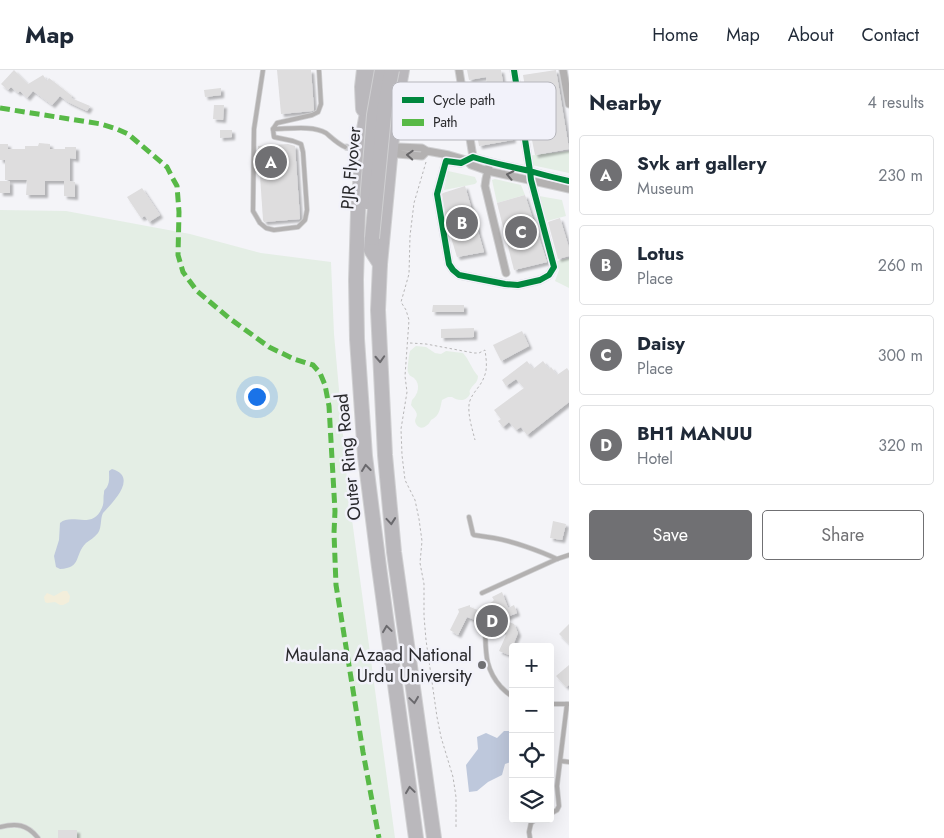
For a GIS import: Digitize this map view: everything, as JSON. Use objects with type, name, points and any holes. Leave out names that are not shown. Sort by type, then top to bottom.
[{"type":"highway","points":[[364,70],[362,87],[364,129]]},
{"type":"highway","name":"Outer Ring Road","points":[[375,70],[364,129],[358,212],[356,339],[365,456],[378,567],[416,838]]},
{"type":"highway","name":"PJR Flyover","points":[[380,264],[371,250],[368,238],[368,184],[374,115],[382,70]]},
{"type":"highway","name":"PJR Flyover","points":[[356,273],[368,238],[385,105],[392,70]]},
{"type":"highway","name":"Outer Ring Road","points":[[392,137],[380,264],[378,310],[385,455],[394,552],[434,838]]},
{"type":"street","points":[[563,70],[569,104]]},
{"type":"street","points":[[467,140],[471,164],[488,171],[569,189]]},
{"type":"street","points":[[469,158],[461,163],[446,161],[438,187],[438,200],[449,264],[459,275],[505,284],[518,285],[540,280],[549,276],[554,267],[531,180],[525,140]]},
{"type":"street","points":[[427,151],[489,162],[569,181]]},
{"type":"street","points":[[489,162],[485,186],[506,273]]},
{"type":"lane","points":[[262,70],[254,129],[253,211],[260,223],[266,228],[274,230],[298,227],[305,220],[307,210],[301,144],[274,137],[273,129],[277,123],[318,112],[321,104],[319,70]]},
{"type":"lane","points":[[273,129],[316,129],[324,132],[341,146],[345,147]]},
{"type":"lane","points":[[469,517],[474,535],[502,540],[557,559]]},
{"type":"lane","points":[[482,593],[569,555]]},
{"type":"lane","points":[[485,627],[487,665],[497,682],[509,695]]},
{"type":"lane","points":[[554,704],[568,704],[557,786],[559,806],[554,812]]},
{"type":"lane","points":[[561,761],[569,762]]},
{"type":"lane","points":[[530,823],[530,838]]},
{"type":"lane","points":[[0,827],[12,824],[26,827],[38,838]]},
{"type":"path","points":[[427,151],[427,158],[414,203],[410,236],[409,274],[401,302],[410,320],[405,376],[407,392],[402,420],[401,444],[405,480],[415,500],[419,519],[422,540],[420,563],[424,584],[426,645],[438,722],[453,777],[456,797],[456,828]]},
{"type":"path","points":[[408,343],[426,344],[474,353],[485,350],[487,362],[484,378],[469,403],[470,423],[475,440]]},
{"type":"shaded area","points":[[569,151],[569,173],[527,164],[526,156]]},
{"type":"shaded area","points":[[448,171],[475,177],[477,182],[444,190]]},
{"type":"shaded area","points":[[492,180],[521,185],[525,195],[497,203]]},
{"type":"shaded area","points":[[539,196],[562,200],[566,216],[547,221]]},
{"type":"shaded area","points":[[0,210],[66,211],[190,234],[261,253],[331,262],[334,334],[348,490],[395,838],[0,838]]},
{"type":"shaded area","points":[[569,258],[569,288],[555,281],[559,270],[557,261]]},
{"type":"shaded area","points":[[416,346],[426,347],[435,353],[441,354],[446,351],[463,353],[478,376],[468,397],[462,400],[448,397],[442,400],[438,414],[427,426],[422,428],[416,424],[417,414],[411,405],[418,386],[416,380],[408,371],[410,351]]},
{"type":"sand","points":[[67,591],[70,596],[69,602],[60,605],[55,602],[45,602],[44,597],[47,593],[54,596]]},
{"type":"water","points":[[112,469],[120,473],[123,478],[123,484],[117,497],[103,513],[98,533],[82,548],[72,566],[60,569],[56,567],[54,556],[59,540],[60,523],[71,519],[89,520],[99,513],[103,505],[104,491],[109,483],[109,471]]},
{"type":"water","points":[[504,731],[509,731],[509,762],[505,764],[502,775],[488,782],[477,791],[469,792],[466,765],[478,749],[477,737],[486,733],[497,738]]},
{"type":"building","points":[[14,70],[28,84],[43,75],[47,81],[49,78],[72,96],[71,98],[90,106],[87,111],[60,96],[52,105],[33,91],[27,98],[20,91],[18,93],[11,87],[8,90],[1,84]]},
{"type":"building","points":[[277,70],[311,70],[314,110],[281,114]]},
{"type":"building","points":[[467,70],[501,70],[503,82],[486,82],[486,77],[469,80]]},
{"type":"building","points":[[556,70],[569,149],[535,155],[532,140],[556,140],[556,82],[524,82],[523,75]]},
{"type":"building","points":[[221,88],[221,95],[205,97],[204,90]]},
{"type":"building","points":[[214,105],[224,105],[223,120],[213,119]]},
{"type":"building","points":[[220,130],[232,130],[232,137],[220,138]]},
{"type":"building","points":[[478,140],[513,140],[479,146]]},
{"type":"building","points":[[39,143],[50,144],[50,149],[76,147],[76,159],[70,158],[70,181],[75,182],[75,197],[64,196],[64,181],[45,181],[45,195],[26,195],[27,180],[5,180],[5,160],[0,160],[0,144],[8,144],[8,149],[25,149],[25,146],[38,146]]},
{"type":"building","points":[[288,144],[295,146],[300,219],[264,222],[258,146]]},
{"type":"building","points":[[0,181],[10,181],[10,193],[0,193]]},
{"type":"building","points":[[465,186],[484,252],[457,257],[447,224],[442,194]]},
{"type":"building","points":[[142,188],[160,215],[149,222],[145,216],[141,218],[127,197]]},
{"type":"building","points":[[525,195],[547,262],[514,270],[497,203]]},
{"type":"building","points":[[560,218],[569,248],[569,256],[558,259],[548,222]]},
{"type":"building","points":[[433,305],[464,305],[464,312],[432,312]]},
{"type":"building","points":[[474,328],[474,337],[441,338],[441,329]]},
{"type":"building","points":[[522,331],[529,346],[501,361],[493,345]]},
{"type":"building","points":[[527,361],[533,369],[543,361],[557,375],[567,368],[569,371],[569,402],[527,435],[521,427],[516,430],[509,422],[503,427],[498,421],[501,419],[494,410],[524,388],[516,379],[506,386],[502,380]]},
{"type":"building","points":[[553,521],[566,524],[562,540],[550,538]]},
{"type":"building","points":[[502,592],[508,608],[514,605],[517,613],[502,619],[514,624],[518,633],[514,643],[509,643],[509,655],[499,651],[507,633],[486,624],[467,617],[458,635],[450,630],[459,612],[458,609],[470,605],[470,607],[490,615],[486,605],[494,600],[492,597]]},
{"type":"building","points":[[569,624],[569,644],[559,634]]},
{"type":"building","points":[[569,665],[569,685],[566,687],[556,676]]},
{"type":"building","points":[[58,830],[77,830],[77,838],[58,838]]},
{"type":"tunnel","points":[[345,147],[363,149]]},
{"type":"marked path","points":[[0,108],[101,124],[128,134],[167,167],[177,186],[179,212],[178,255],[183,272],[197,291],[229,318],[269,347],[294,359],[313,365],[320,373],[325,385],[329,406],[335,511],[336,585],[379,838]]},
{"type":"cycle path","points":[[514,70],[516,82]]},
{"type":"cycle path","points":[[525,140],[530,171]]},
{"type":"cycle path","points":[[473,157],[530,171],[554,267],[549,275],[540,280],[518,285],[459,275],[449,264],[437,194],[446,161],[461,163],[473,157]]},
{"type":"cycle path","points":[[530,171],[569,181]]},
{"type":"place","name":"Svk art gallery","points":[[271,162]]},
{"type":"place","name":"Lotus","points":[[462,223]]},
{"type":"place","name":"Daisy","points":[[521,232]]},
{"type":"place","name":"BH1 MANUU","points":[[492,621]]},
{"type":"place","name":"Maulana Azaad National Urdu University","points":[[482,665]]}]
